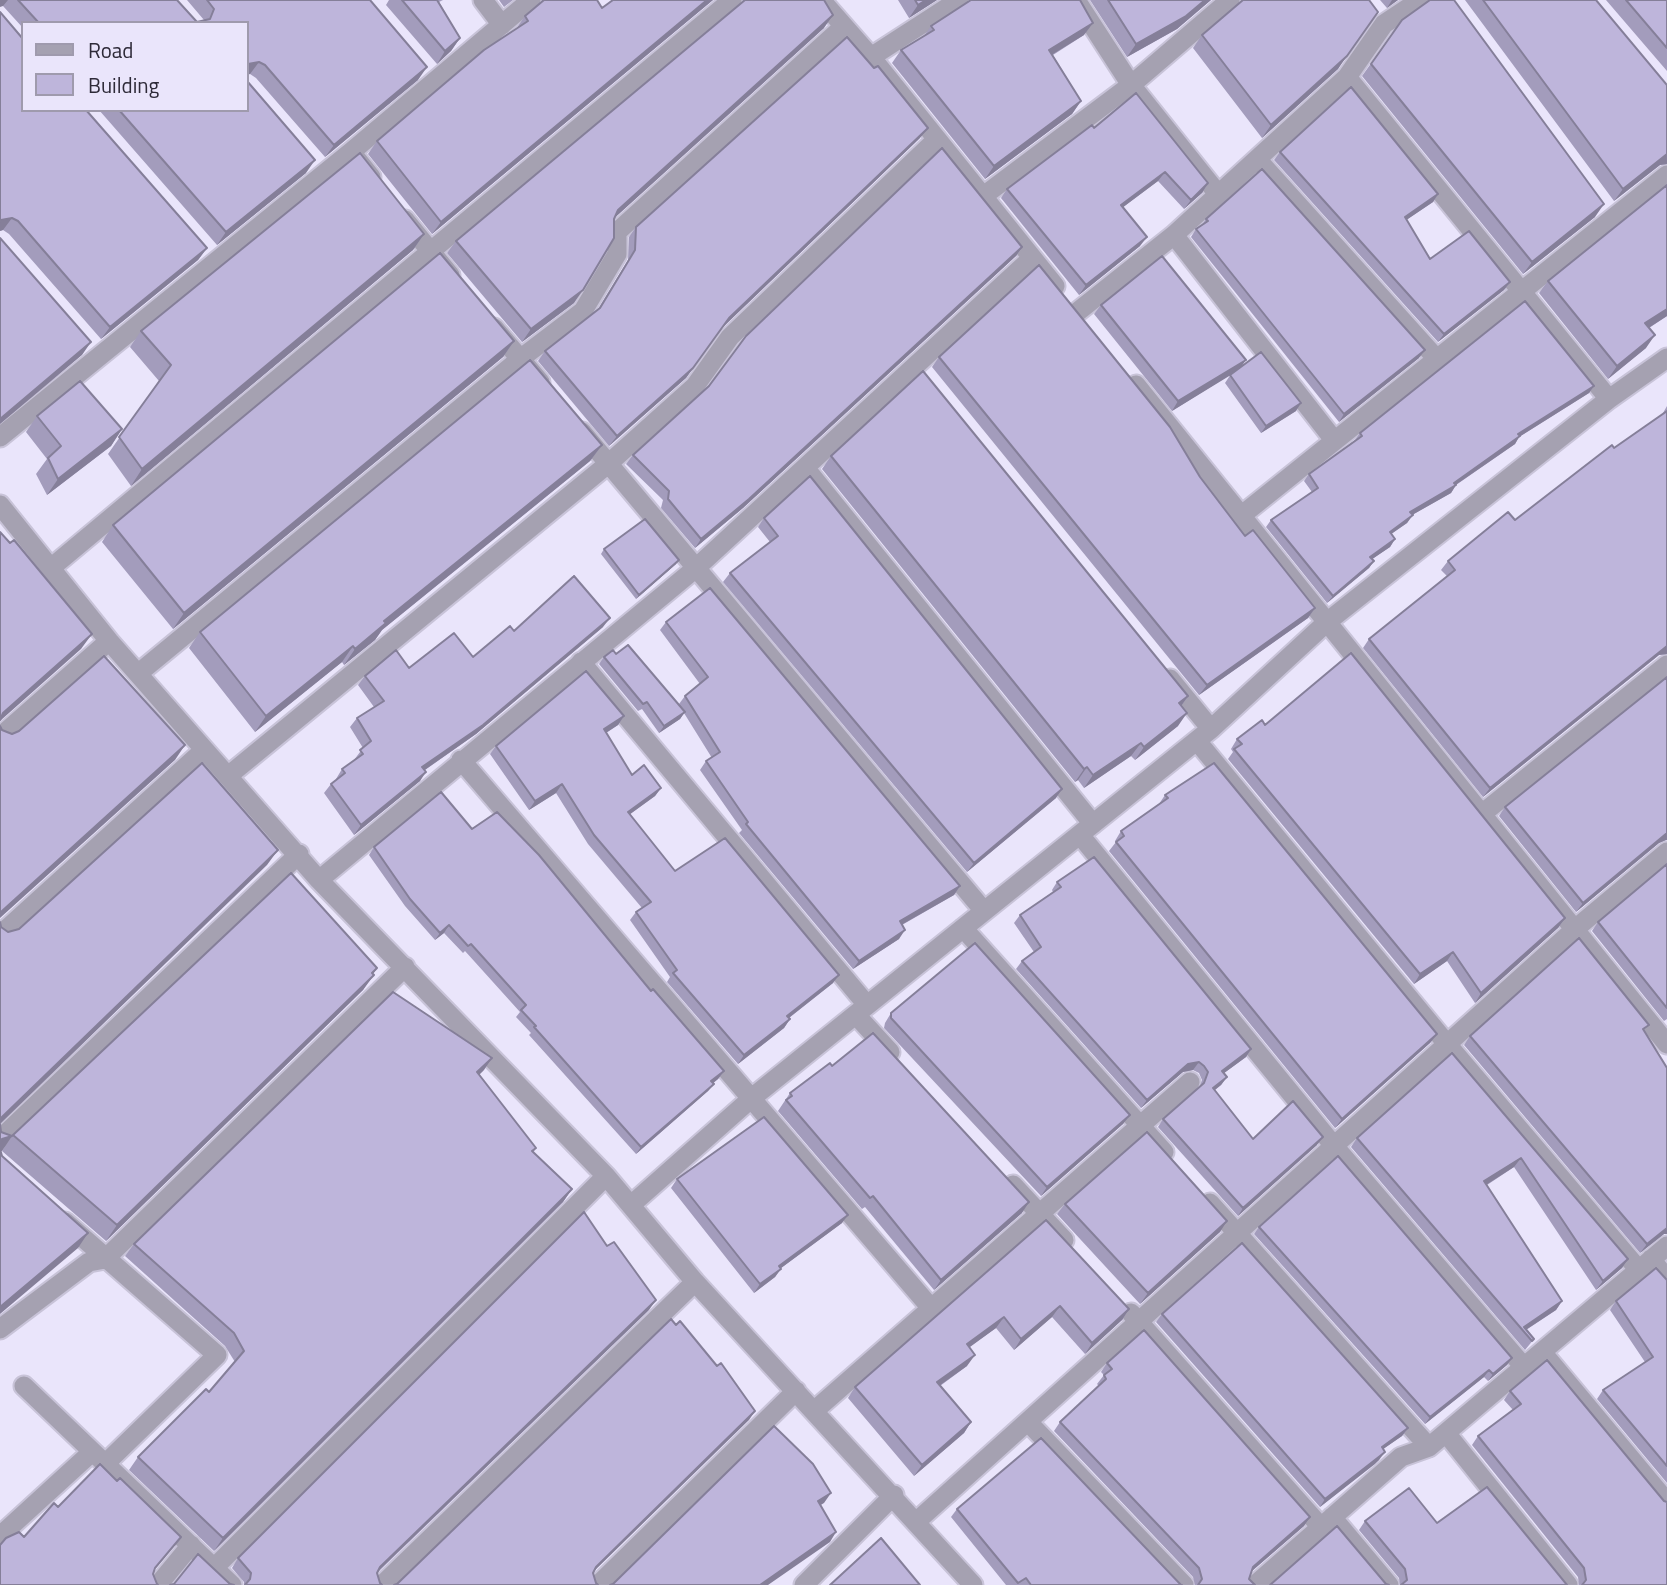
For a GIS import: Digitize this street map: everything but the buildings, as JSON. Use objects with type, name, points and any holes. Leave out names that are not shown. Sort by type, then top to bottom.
[{"type":"street","points":[[482,0],[502,25]]},
{"type":"street","points":[[0,437],[94,351],[318,169],[351,152],[531,0]]},
{"type":"street","points":[[52,567],[732,0]]},
{"type":"street","points":[[821,0],[871,57],[1081,318],[1347,77],[1384,24],[1420,0]]},
{"type":"street","points":[[871,57],[959,0]]},
{"type":"street","points":[[1076,0],[1131,85],[1218,194]]},
{"type":"street","points":[[982,197],[1131,85],[1230,0]]},
{"type":"street","points":[[1371,8],[1384,24]]},
{"type":"street","points":[[141,672],[520,359],[583,311],[617,254],[617,232],[843,27]]},
{"type":"street","points":[[419,61],[436,82]]},
{"type":"street","points":[[1347,77],[1609,399]]},
{"type":"street","points":[[228,776],[608,464],[695,386],[730,337],[937,139]]},
{"type":"street","points":[[351,152],[467,295]]},
{"type":"street","points":[[1257,159],[1436,358]]},
{"type":"street","points":[[1242,515],[1521,292],[1608,213],[1667,175]]},
{"type":"street","points":[[1174,235],[1335,440]]},
{"type":"street","points":[[319,880],[696,568],[919,371],[1032,258]]},
{"type":"street","points":[[485,316],[555,401]]},
{"type":"street","points":[[631,1205],[753,1097],[1204,735],[1327,622],[1609,399],[1667,358]]},
{"type":"street","points":[[1120,366],[1667,1044]]},
{"type":"street","points":[[573,422],[984,911]]},
{"type":"street","points":[[806,469],[1334,1146],[1524,1367]]},
{"type":"street","points":[[0,505],[109,641],[141,672],[204,750],[299,854],[319,880],[606,1176],[695,1282],[894,1495],[973,1585]]},
{"type":"street","points":[[0,536],[15,523]]},
{"type":"street","points":[[0,737],[109,641]]},
{"type":"street","points":[[582,662],[862,1010],[902,1064]]},
{"type":"street","points":[[1158,665],[1204,735],[1447,1044],[1645,1265],[1667,1279]]},
{"type":"street","points":[[1483,813],[1667,666]]},
{"type":"street","points":[[0,935],[204,750]]},
{"type":"street","points":[[461,760],[753,1097],[931,1308]]},
{"type":"street","points":[[917,1521],[1575,929],[1667,852]]},
{"type":"street","points":[[0,1139],[299,854]]},
{"type":"street","points":[[963,928],[1175,1165]]},
{"type":"street","points":[[0,1329],[89,1262],[106,1259],[404,967]]},
{"type":"street","points":[[814,1411],[1190,1082]]},
{"type":"street","points":[[1003,1174],[1076,1253]]},
{"type":"street","points":[[215,1567],[606,1176]]},
{"type":"street","points":[[1193,1184],[1429,1447]]},
{"type":"street","points":[[0,1536],[99,1457],[217,1355],[48,1206]]},
{"type":"street","points":[[1255,1585],[1401,1457],[1429,1447],[1667,1246]]},
{"type":"street","points":[[382,1585],[695,1282]]},
{"type":"street","points":[[1121,1302],[1388,1585]]},
{"type":"street","points":[[1542,1352],[1667,1502]]},
{"type":"street","points":[[24,1387],[232,1585]]},
{"type":"street","points":[[598,1585],[796,1391]]},
{"type":"street","points":[[1028,1422],[1184,1585]]},
{"type":"street","points":[[1446,1433],[1568,1585]]},
{"type":"street","points":[[804,1585],[894,1495]]},
{"type":"street","points":[[158,1585],[191,1545]]}]
